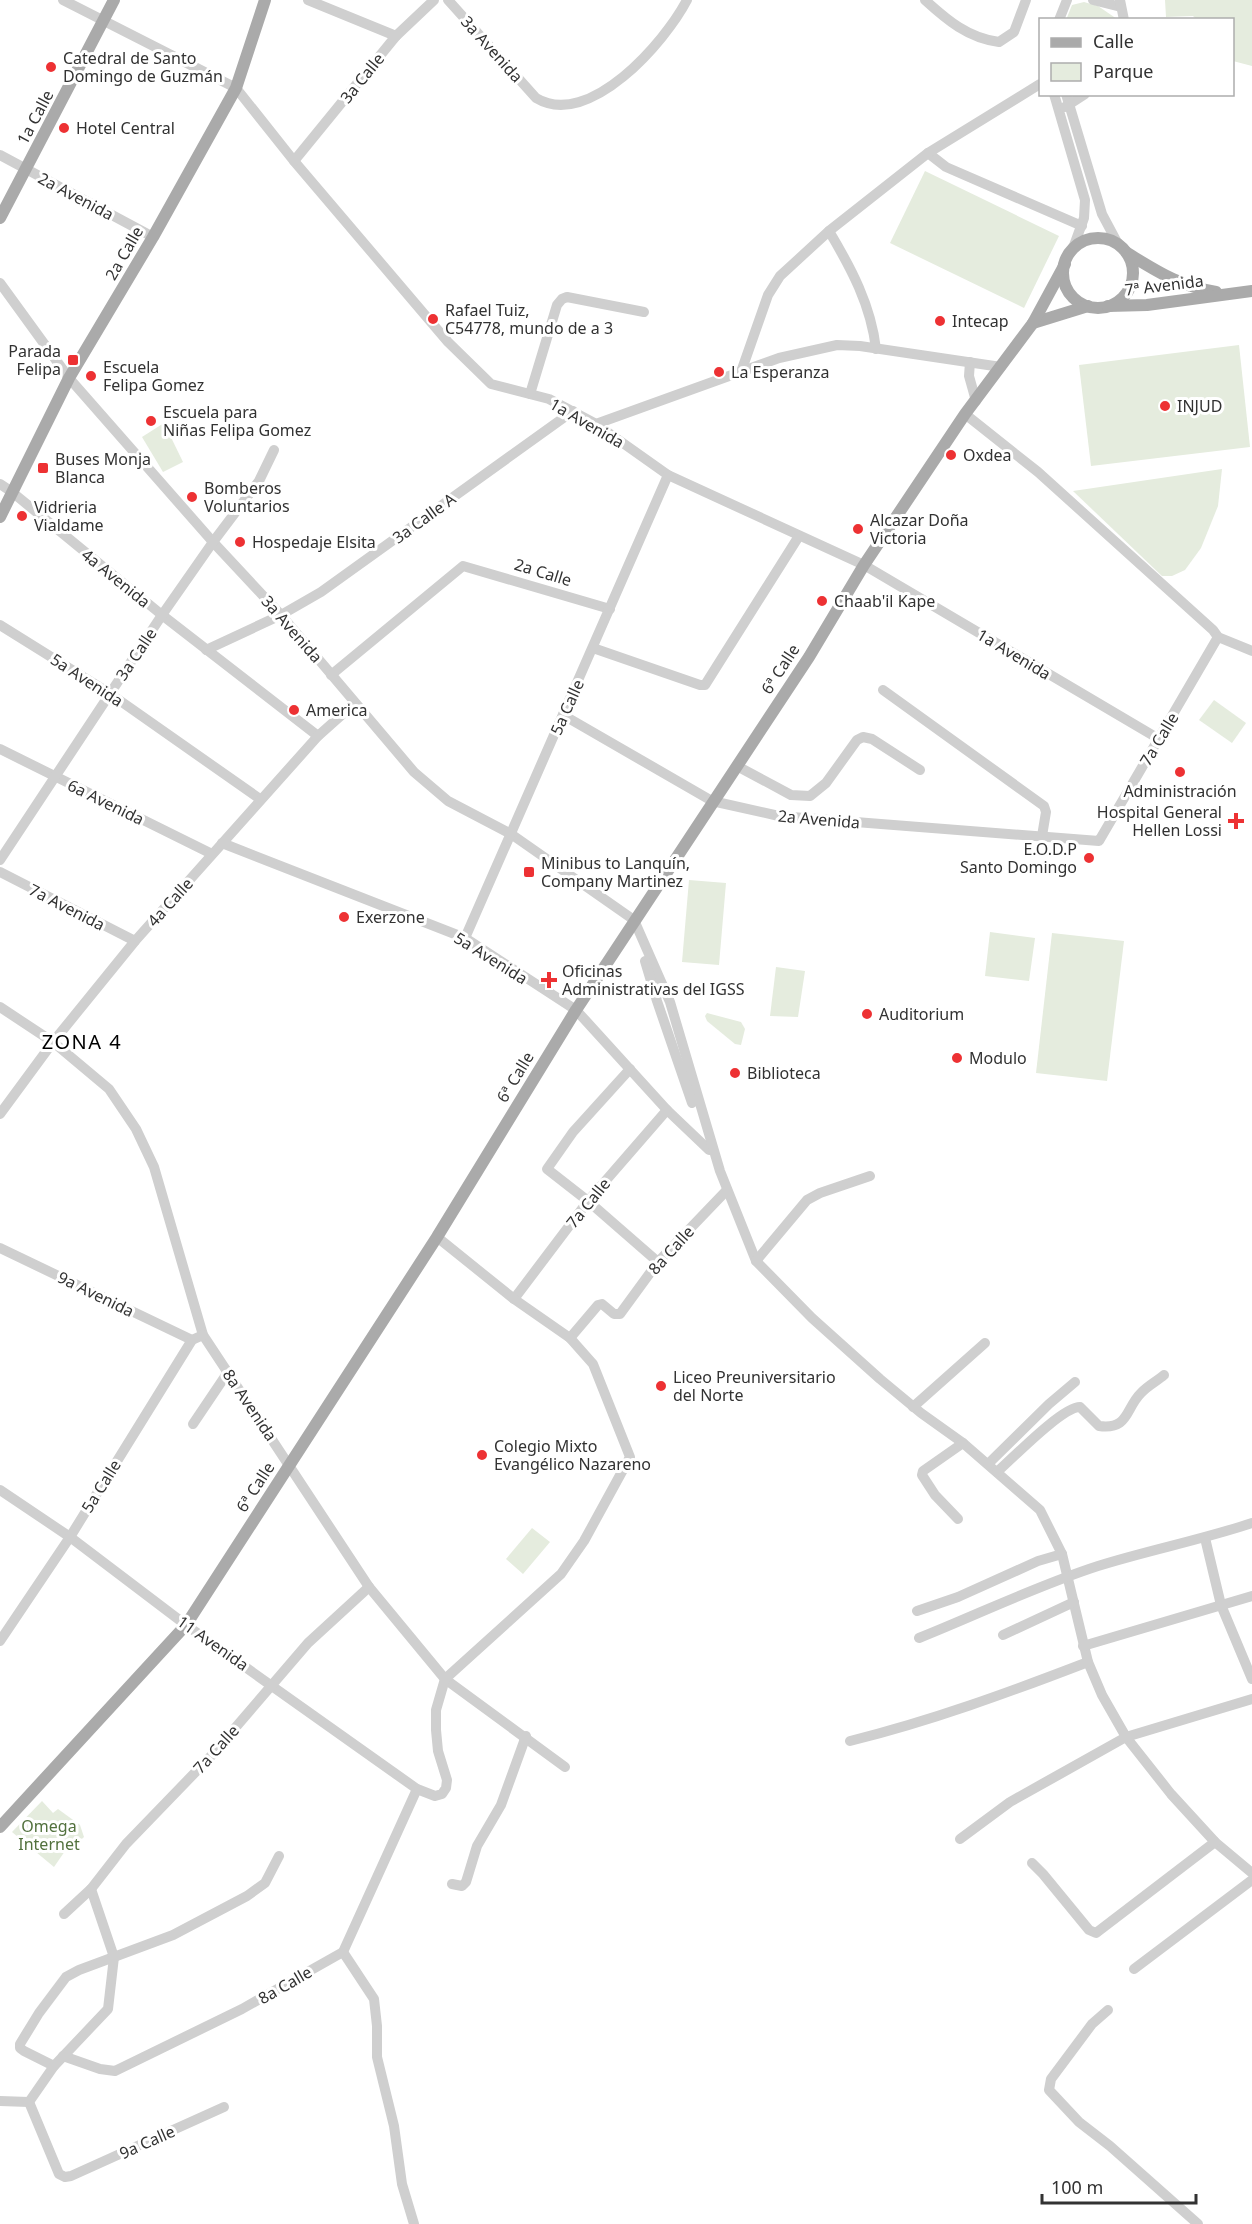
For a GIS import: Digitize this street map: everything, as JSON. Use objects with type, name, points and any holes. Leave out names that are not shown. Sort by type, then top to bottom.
[{"type":"main road","name":"1a Calle","points":[[0,218],[114,0]]},
{"type":"main road","name":"2a Calle","points":[[0,517],[69,378],[153,237],[236,88],[265,0]]},
{"type":"main road","points":[[1033,323],[1088,306],[1108,306],[1118,302],[1131,285],[1133,274],[1132,263],[1127,253],[1118,244],[1098,238],[1079,244],[1072,250],[1065,264],[1065,282],[1068,290],[1073,297],[1088,306]]},
{"type":"main road","name":"7ª Avenida","points":[[1127,253],[1168,278],[1185,285],[1223,293]]},
{"type":"main road","name":"6ª Calle","points":[[2,1821],[186,1625],[437,1237],[634,920],[809,657],[864,565],[965,414],[1033,323],[1065,264]]},
{"type":"main road","name":"7ª Avenida","points":[[1108,306],[1138,306],[1223,293],[1252,291]]},
{"type":"street","name":"1a Avenida","points":[[63,0],[236,88],[294,161],[448,342],[491,384],[549,399],[596,424],[668,475],[864,565],[1159,739]]},
{"type":"street","points":[[308,0],[396,36]]},
{"type":"street","name":"3a Calle","points":[[294,161],[396,36],[434,0]]},
{"type":"street","name":"3a Avenida","points":[[448,0],[536,98],[554,105],[595,96],[614,85],[651,49],[687,0]]},
{"type":"street","points":[[925,0],[947,20],[966,32],[999,42],[1014,32],[1026,0]]},
{"type":"street","points":[[1060,18],[1067,0]]},
{"type":"street","points":[[1093,0],[1120,3],[1124,18]]},
{"type":"street","points":[[741,372],[768,295],[780,276],[829,231],[928,153],[1039,85]]},
{"type":"street","points":[[1054,96],[1084,190],[1085,208],[1082,226],[1072,250]]},
{"type":"street","points":[[1058,110],[1067,100]]},
{"type":"street","points":[[1067,100],[1102,214],[1118,244]]},
{"type":"street","points":[[928,153],[946,167],[1082,226]]},
{"type":"street","name":"2a Avenida","points":[[0,155],[153,237]]},
{"type":"street","points":[[829,231],[857,279],[874,330],[876,349]]},
{"type":"street","name":"3a Avenida","points":[[0,283],[69,378],[213,542],[281,615],[414,772],[448,801],[512,834],[634,920]]},
{"type":"street","points":[[530,394],[557,305],[562,299],[567,297],[644,312]]},
{"type":"street","points":[[596,424],[779,358],[837,345],[1001,367]]},
{"type":"street","points":[[970,362],[969,376],[976,401]]},
{"type":"street","name":"3a Calle A","points":[[206,650],[281,615],[321,591],[573,411]]},
{"type":"street","points":[[965,414],[1038,472],[1218,637],[1252,651]]},
{"type":"street","name":"3a Calle","points":[[0,860],[162,615],[259,481],[274,450]]},
{"type":"street","name":"5a Calle","points":[[465,938],[668,475]]},
{"type":"street","name":"4a Avenida","points":[[0,484],[206,650],[318,736]]},
{"type":"street","points":[[593,648],[705,685],[799,536]]},
{"type":"street","name":"2a Calle","points":[[331,675],[460,568],[466,566],[610,609]]},
{"type":"street","name":"5a Avenida","points":[[0,625],[109,693],[260,799]]},
{"type":"street","name":"7a Calle","points":[[1099,841],[1218,637]]},
{"type":"street","points":[[883,690],[1044,806],[1046,812],[1041,836]]},
{"type":"street","name":"4a Calle","points":[[0,1114],[53,1042],[135,941],[318,736],[356,703]]},
{"type":"street","name":"2a Avenida","points":[[563,715],[712,801],[779,816],[1099,841]]},
{"type":"street","points":[[737,766],[791,795],[810,796],[826,783],[857,740],[863,737],[872,739],[920,770]]},
{"type":"street","name":"6a Avenida","points":[[0,749],[212,855]]},
{"type":"street","name":"5a Avenida","points":[[222,843],[465,938],[576,1010],[667,1110],[709,1150]]},
{"type":"street","name":"7a Avenida","points":[[0,872],[135,941]]},
{"type":"street","points":[[634,920],[657,1001],[709,1150],[720,1171]]},
{"type":"street","points":[[634,920],[670,1002],[720,1171],[756,1261],[812,1318],[913,1407],[963,1443],[1040,1510],[1062,1554],[1088,1662],[1102,1695],[1126,1737],[1171,1794],[1215,1842],[1252,1873]]},
{"type":"street","name":"8a Avenida","points":[[0,1007],[53,1042],[109,1089],[136,1129],[154,1167],[203,1335],[290,1463],[369,1587],[445,1679],[526,1736],[565,1767]]},
{"type":"street","points":[[630,1069],[573,1132],[547,1167],[548,1172],[588,1201],[658,1262]]},
{"type":"street","name":"7a Calle","points":[[514,1299],[588,1201],[667,1110]]},
{"type":"street","points":[[756,1261],[807,1200],[820,1193],[870,1176]]},
{"type":"street","name":"8a Calle","points":[[570,1338],[594,1308],[602,1304],[614,1314],[620,1314],[658,1262],[727,1190]]},
{"type":"street","points":[[414,2224],[402,2184],[394,2126],[377,2057],[374,2000],[343,1952],[422,1792],[435,1796],[442,1794],[446,1788],[447,1780],[438,1751],[436,1730],[436,1710],[445,1679],[561,1574],[584,1541],[630,1457],[592,1364],[570,1338],[514,1299],[437,1237]]},
{"type":"street","name":"9a Avenida","points":[[0,1248],[192,1340]]},
{"type":"street","points":[[192,1340],[203,1335]]},
{"type":"street","name":"5a Calle","points":[[0,1641],[70,1537],[192,1340]]},
{"type":"street","points":[[913,1407],[985,1343]]},
{"type":"street","points":[[194,1424],[228,1372]]},
{"type":"street","points":[[997,1472],[1051,1423],[1074,1407],[1080,1407],[1099,1426],[1116,1425],[1124,1419],[1139,1394],[1164,1376]]},
{"type":"street","points":[[988,1464],[1048,1404],[1075,1382]]},
{"type":"street","points":[[958,1519],[934,1495],[922,1475],[923,1471],[963,1443]]},
{"type":"street","name":"11 Avenida","points":[[0,1490],[70,1537],[186,1625],[272,1684],[331,1730],[422,1792]]},
{"type":"street","points":[[919,1638],[990,1610],[1026,1592],[1099,1566],[1252,1524]]},
{"type":"street","points":[[1205,1538],[1221,1605],[1252,1679]]},
{"type":"street","points":[[917,1611],[958,1597],[1038,1561],[1062,1554]]},
{"type":"street","name":"7a Calle","points":[[64,1914],[91,1889],[126,1844],[211,1756],[308,1644],[369,1587]]},
{"type":"street","points":[[1083,1646],[1252,1596]]},
{"type":"street","points":[[1003,1635],[1074,1602]]},
{"type":"street","points":[[850,1741],[996,1697],[1088,1662]]},
{"type":"street","points":[[960,1839],[1010,1802],[1126,1737],[1252,1700]]},
{"type":"street","points":[[452,1884],[462,1886],[466,1882],[477,1846],[501,1805],[526,1736]]},
{"type":"street","points":[[1032,1863],[1089,1930],[1096,1933],[1215,1842]]},
{"type":"street","points":[[54,2066],[20,2048],[22,2040],[39,2013],[66,1977],[173,1935],[247,1896],[265,1883],[279,1856]]},
{"type":"street","points":[[1134,1969],[1252,1880]]},
{"type":"street","points":[[0,2101],[29,2102],[54,2066],[108,2009],[114,1957],[91,1889]]},
{"type":"street","name":"8a Calle","points":[[63,2056],[100,2069],[115,2071],[242,2009],[343,1952]]},
{"type":"street","points":[[1108,2010],[1092,2024],[1051,2079],[1049,2090],[1079,2122],[1110,2146],[1198,2224]]},
{"type":"street","name":"9a Calle","points":[[29,2102],[59,2174],[65,2177],[224,2107]]},
{"type":"green space","points":[[1165,0],[1252,0],[1252,66],[1234,61],[1234,18],[1166,17]]},
{"type":"green space","points":[[1084,2],[1098,6],[1116,18],[1067,18],[1072,5]]},
{"type":"green space","points":[[925,171],[1059,236],[1024,308],[890,243]]},
{"type":"green space","name":"INJUD","points":[[1239,345],[1250,447],[1091,466],[1079,365]]},
{"type":"green space","points":[[164,423],[183,462],[163,472],[142,437]]},
{"type":"green space","points":[[1222,469],[1218,506],[1201,548],[1185,570],[1172,576],[1162,576],[1073,491]]},
{"type":"green space","points":[[1214,700],[1246,723],[1232,743],[1199,720]]},
{"type":"green space","points":[[689,880],[726,883],[719,965],[682,962]]},
{"type":"green space","points":[[990,932],[1035,938],[1029,981],[985,976]]},
{"type":"green space","points":[[1052,933],[1124,941],[1107,1081],[1036,1073]]},
{"type":"green space","points":[[776,967],[805,971],[798,1017],[770,1016]]},
{"type":"green space","points":[[707,1013],[741,1022],[745,1029],[741,1045],[735,1044],[707,1021],[705,1016]]},
{"type":"green space","points":[[532,1528],[550,1542],[523,1574],[506,1559]]},
{"type":"green space","name":"Omega Internet","points":[[42,1801],[53,1813],[58,1809],[80,1825],[84,1837],[69,1851],[65,1851],[54,1867],[12,1832]]},
{"type":"place","name":"Catedral de Santo Domingo de Guzmán","points":[[51,67]]},
{"type":"place","name":"Hotel Central","points":[[64,128]]},
{"type":"place","name":"Rafael Tuiz, C54778, mundo de a 3","points":[[433,319]]},
{"type":"place","name":"Intecap","points":[[940,321]]},
{"type":"place","name":"Parada Felipa","points":[[73,360]]},
{"type":"place","name":"La Esperanza","points":[[719,372]]},
{"type":"place","name":"Escuela Felipa Gomez","points":[[91,376]]},
{"type":"place","name":"INJUD","points":[[1165,406]]},
{"type":"place","name":"Escuela para Niñas Felipa Gomez","points":[[151,421]]},
{"type":"place","name":"Oxdea","points":[[951,455]]},
{"type":"place","name":"Buses Monja Blanca","points":[[43,468]]},
{"type":"place","name":"Bomberos Voluntarios","points":[[192,497]]},
{"type":"place","name":"Vidrieria Vialdame","points":[[22,516]]},
{"type":"place","name":"Alcazar Doña Victoria","points":[[858,529]]},
{"type":"place","name":"Hospedaje Elsita","points":[[240,542]]},
{"type":"place","name":"Chaab'il Kape","points":[[822,601]]},
{"type":"place","name":"America","points":[[294,710]]},
{"type":"place","name":"Administración","points":[[1180,772]]},
{"type":"place","name":"Hospital General Hellen Lossi","points":[[1236,821]]},
{"type":"place","name":"E.O.D.P Santo Domingo","points":[[1089,858]]},
{"type":"place","name":"Minibus to Lanquín, Company Martinez","points":[[529,872]]},
{"type":"place","name":"Exerzone","points":[[344,917]]},
{"type":"place","name":"Oficinas Administrativas del IGSS","points":[[549,980]]},
{"type":"place","name":"Auditorium","points":[[867,1014]]},
{"type":"place","name":"Modulo","points":[[957,1058]]},
{"type":"place","name":"Biblioteca","points":[[735,1073]]},
{"type":"place","name":"Liceo Preuniversitario del Norte","points":[[661,1386]]},
{"type":"place","name":"Colegio Mixto Evangélico Nazareno","points":[[482,1455]]},
{"type":"district","name":"ZONA 4","points":[[82,1042]]}]
